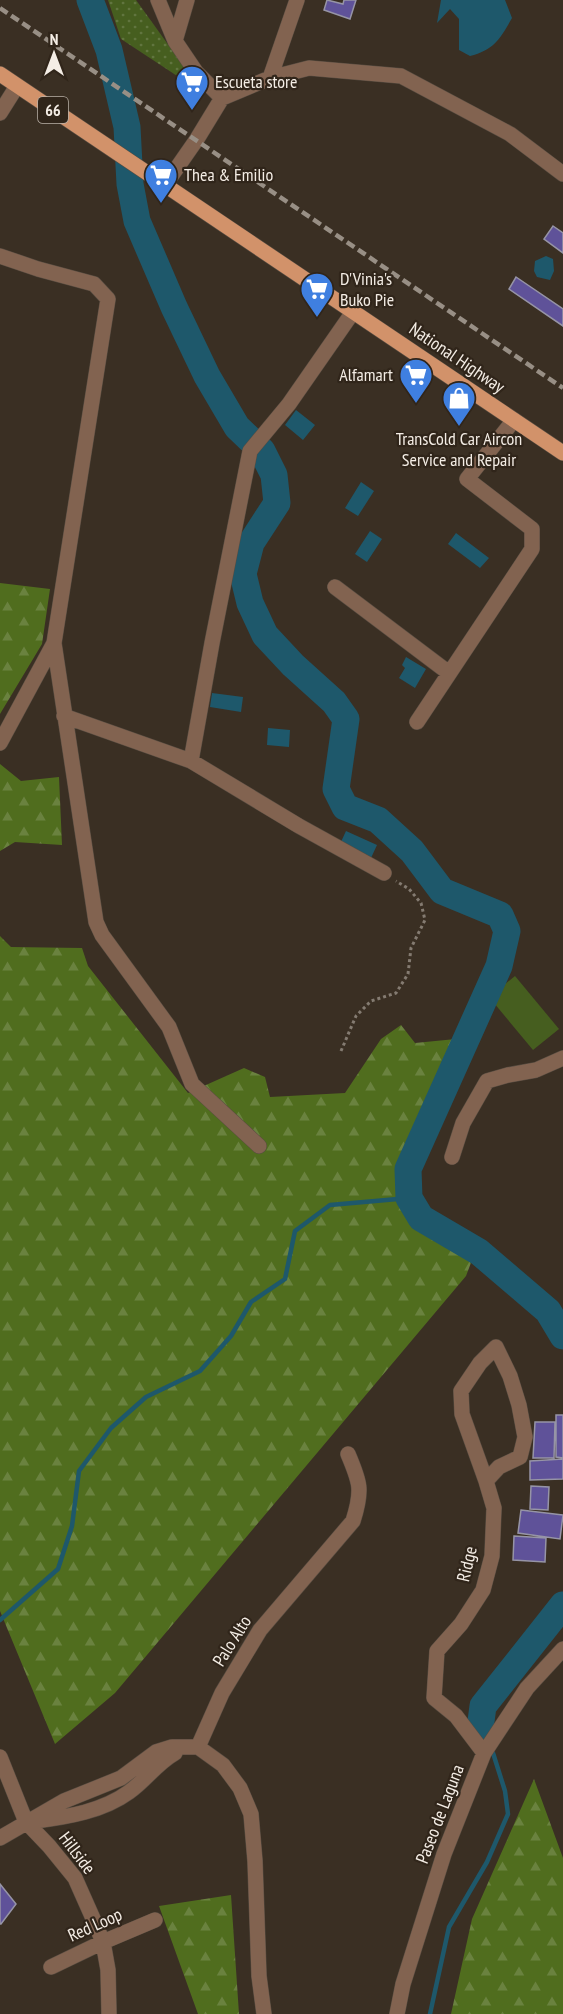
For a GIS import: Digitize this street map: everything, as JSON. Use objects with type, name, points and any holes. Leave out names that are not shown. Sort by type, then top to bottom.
[{"type":"main road","name":"National Highway","points":[[0,74],[563,453]]},
{"type":"street","points":[[158,0],[175,41],[196,72],[222,98]]},
{"type":"street","points":[[175,41],[188,0]]},
{"type":"street","points":[[270,78],[297,0]]},
{"type":"street","points":[[165,185],[222,98],[270,78],[309,68],[401,76],[510,134],[563,174]]},
{"type":"street","points":[[0,113],[17,86]]},
{"type":"street","points":[[0,256],[94,284],[108,299],[54,642],[96,922],[102,935],[169,1027],[192,1084],[259,1146]]},
{"type":"street","points":[[191,761],[212,642],[254,445],[289,404],[353,312]]},
{"type":"street","points":[[417,722],[532,549],[532,529],[467,479],[514,420]]},
{"type":"street","points":[[335,587],[449,673]]},
{"type":"street","points":[[0,743],[54,642]]},
{"type":"street","points":[[64,716],[191,761],[299,826],[384,873]]},
{"type":"street","points":[[452,1156],[463,1123],[487,1081],[536,1070],[563,1058]]},
{"type":"street","name":"Ridge","points":[[484,1753],[456,1716],[434,1698],[437,1650],[461,1624],[483,1590],[492,1556],[494,1508],[462,1414],[461,1391],[480,1363],[496,1347],[510,1376],[519,1405],[525,1437],[520,1457],[499,1467],[486,1481]]},
{"type":"street","name":"Palo Alto","points":[[198,1747],[222,1693],[260,1630],[353,1521],[359,1504],[360,1483],[348,1454]]},
{"type":"street","name":"Paseo de Laguna","points":[[397,2014],[403,1984],[444,1854],[484,1753],[527,1688],[563,1649]]},
{"type":"street","points":[[0,1838],[26,1822],[68,1817],[109,1804],[128,1793],[160,1762],[175,1753],[198,1747],[223,1765],[240,1788],[251,1814],[259,1976],[264,2014]]},
{"type":"street","name":"Hillside","points":[[0,1757],[26,1822],[50,1846],[75,1878],[102,1941],[108,1970],[108,2014]]},
{"type":"street","name":"Red Loop","points":[[51,1966],[102,1941],[155,1920]]},
{"type":"path","points":[[341,1051],[356,1016],[371,1001],[396,993],[408,974],[411,948],[425,920],[422,903],[409,889],[384,873]]},
{"type":"green space","points":[[108,0],[136,0],[203,93],[121,39]]},
{"type":"green space","points":[[0,583],[50,589],[42,644],[0,714]]},
{"type":"green space","points":[[0,764],[21,781],[59,777],[62,845],[15,842],[0,851]]},
{"type":"green space","points":[[0,936],[11,947],[82,948],[88,966],[188,1093],[244,1068],[265,1077],[270,1097],[345,1093],[381,1039],[401,1025],[415,1043],[466,1038],[408,1169],[409,1198],[421,1219],[472,1260],[466,1276],[115,1693],[55,1744],[0,1611]]},
{"type":"green space","points":[[515,976],[559,1029],[533,1050],[489,997]]},
{"type":"green space","points":[[534,1779],[563,1858],[563,2014],[451,2014],[472,1919]]},
{"type":"green space","points":[[231,1895],[239,2014],[198,2014],[159,1906]]},
{"type":"water","points":[[441,0],[505,0],[512,18],[496,43],[470,56],[459,50],[459,19],[450,9],[437,23]]},
{"type":"water","points":[[546,256],[553,259],[554,271],[550,280],[537,277],[534,271],[535,261]]},
{"type":"water","points":[[296,410],[315,425],[303,440],[285,425]]},
{"type":"water","points":[[361,482],[374,491],[358,516],[345,508]]},
{"type":"water","points":[[370,531],[382,539],[367,562],[355,554]]},
{"type":"water","points":[[456,533],[489,558],[480,568],[448,544]]},
{"type":"water","points":[[406,657],[426,669],[415,688],[399,678],[405,668],[402,665]]},
{"type":"water","points":[[212,693],[243,697],[241,712],[210,707]]},
{"type":"water","points":[[268,728],[290,730],[289,747],[267,745]]},
{"type":"water","points":[[346,831],[377,845],[371,858],[340,844]]},
{"type":"building","points":[[327,0],[343,4],[344,0],[356,0],[350,19],[324,10]]},
{"type":"building","points":[[553,226],[563,233],[563,253],[544,239]]},
{"type":"building","points":[[516,277],[563,309],[563,326],[509,289]]},
{"type":"building","points":[[556,1415],[563,1415],[563,1458],[556,1457]]},
{"type":"building","points":[[535,1422],[555,1422],[554,1458],[533,1458]]},
{"type":"building","points":[[563,1459],[563,1479],[530,1480],[530,1461]]},
{"type":"building","points":[[531,1486],[549,1487],[548,1510],[530,1509]]},
{"type":"building","points":[[521,1510],[563,1515],[560,1539],[518,1533]]},
{"type":"building","points":[[514,1536],[546,1538],[545,1562],[513,1560]]},
{"type":"building","points":[[0,1884],[16,1904],[1,1924],[0,1924]]},
{"type":"waterway","points":[[90,0],[109,50],[127,127],[130,184],[137,221],[207,376],[237,427],[262,451],[274,475],[277,503],[251,543],[243,574],[250,603],[265,635],[293,665],[334,702],[346,719],[336,789],[345,807],[378,820],[412,851],[442,891],[500,915],[507,931],[499,966],[408,1169],[409,1198],[421,1218],[479,1252],[548,1311],[563,1336]]},
{"type":"waterway","points":[[0,1620],[58,1569],[72,1526],[79,1471],[111,1428],[146,1397],[200,1371],[231,1336],[251,1302],[285,1279],[295,1231],[330,1205],[409,1198]]},
{"type":"waterway","points":[[480,1729],[483,1706],[563,1605]]},
{"type":"waterway","points":[[430,2014],[449,1927],[487,1862],[508,1814],[505,1791],[493,1753]]},
{"type":"railway","points":[[0,8],[563,388]]},
{"type":"place","name":"Escueta store","points":[[192,111]]},
{"type":"place","name":"Thea & Emilio","points":[[161,204]]},
{"type":"place","name":"D'Vinia's Buko Pie","points":[[317,318]]},
{"type":"place","name":"Alfamart","points":[[416,404]]},
{"type":"place","name":"TransCold Car Aircon Service and Repair","points":[[459,427]]}]
